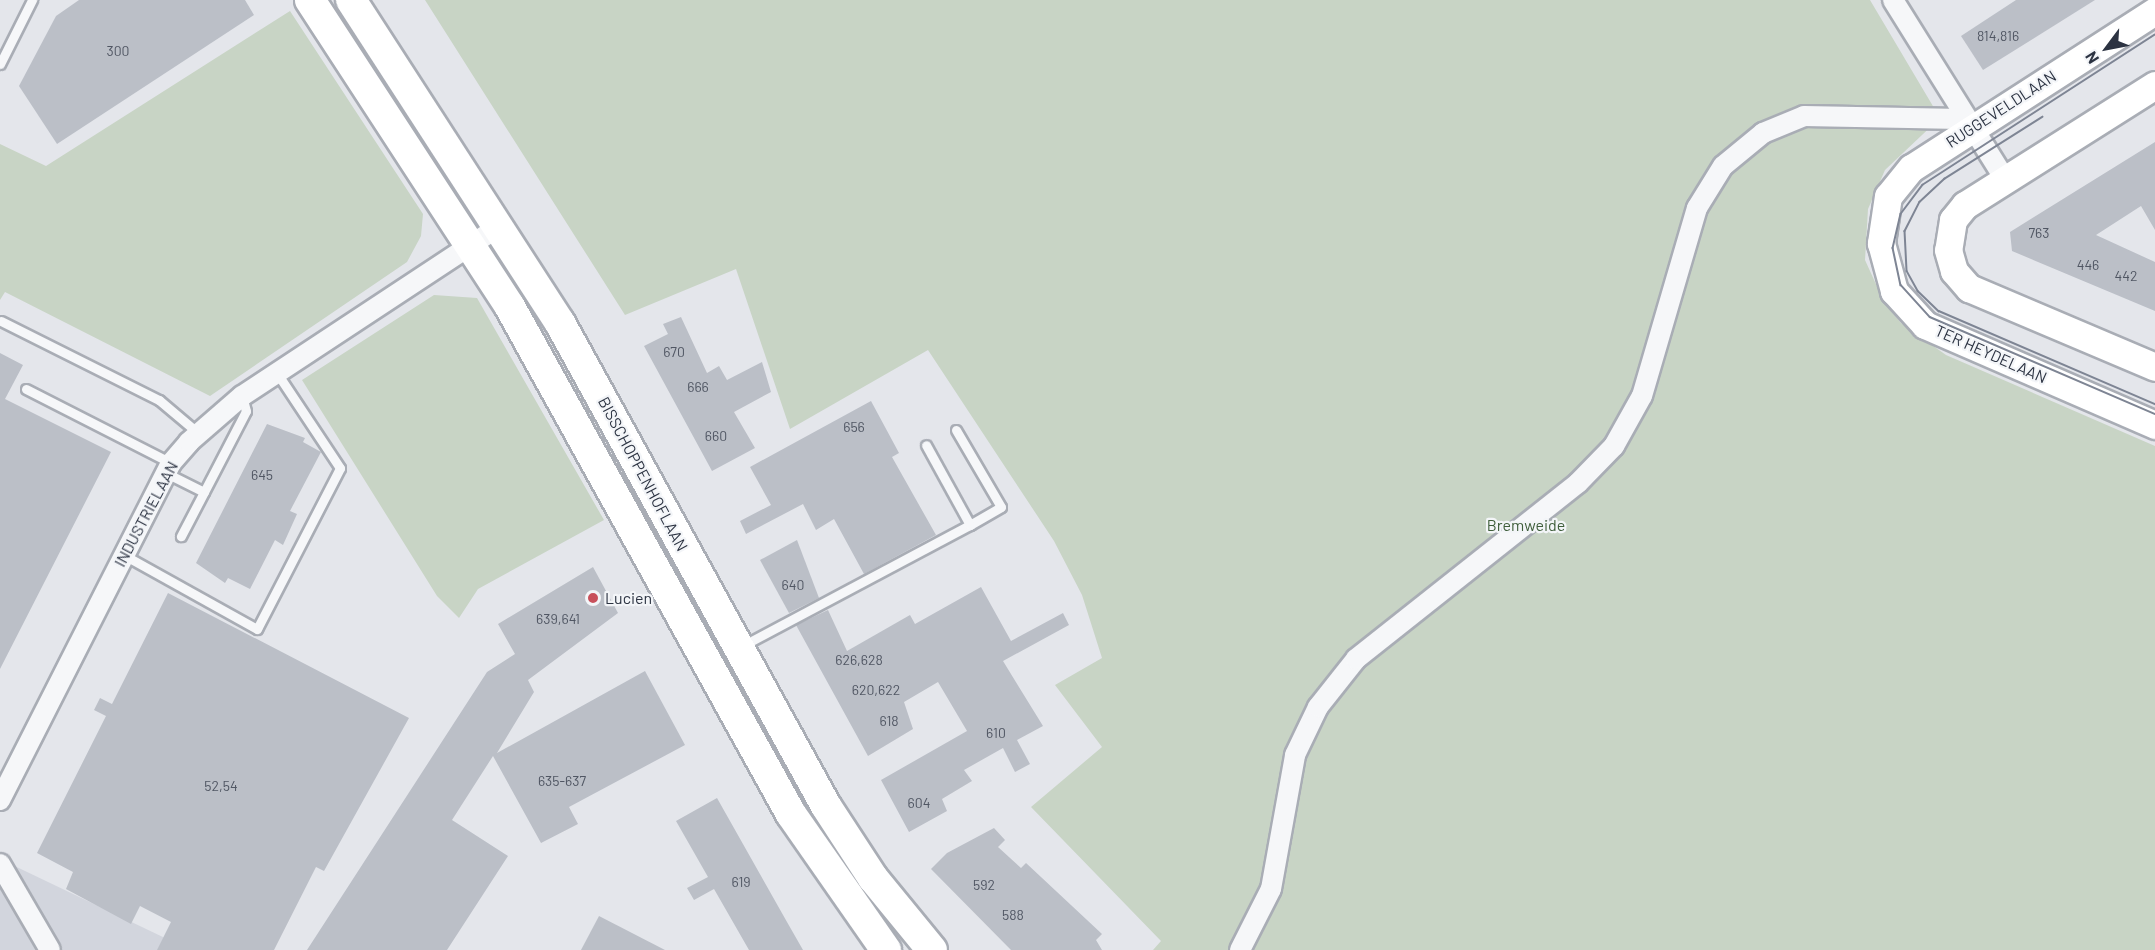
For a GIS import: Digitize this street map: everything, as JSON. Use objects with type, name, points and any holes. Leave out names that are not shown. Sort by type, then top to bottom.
[{"type":"main road","name":"BISSCHOPPENHOFLAAN","points":[[310,0],[471,246],[550,374],[791,814],[886,950]]},
{"type":"main road","name":"BISSCHOPPENHOFLAAN","points":[[351,0],[500,226],[588,372],[738,648],[849,843],[932,950]]},
{"type":"street","points":[[1893,0],[1967,122],[2005,179]]},
{"type":"street","name":"RUGGEVELDLAAN","points":[[1881,233],[1894,184],[1967,122],[2155,11]]},
{"type":"street","points":[[2155,84],[1965,205],[1948,240],[1949,261],[1960,280],[2155,367]]},
{"type":"street","points":[[1240,950],[1271,889],[1295,755],[1318,707],[1356,659],[1578,483],[1614,446],[1642,396],[1697,208],[1722,166],[1763,133],[1804,116],[1967,122]]},
{"type":"street","name":"INDUSTRIELAAN","points":[[0,800],[168,468],[198,433],[242,396],[500,226]]},
{"type":"street","name":"TER HEYDELAAN","points":[[1881,233],[1885,269],[1894,291],[1925,325],[2155,425]]},
{"type":"street","points":[[0,864],[5,888],[50,950]]},
{"type":"lane","points":[[0,64],[32,0]]},
{"type":"lane","points":[[1,321],[159,400],[198,433]]},
{"type":"lane","points":[[124,555],[257,629],[340,468],[277,373]]},
{"type":"lane","points":[[26,389],[168,468],[204,492]]},
{"type":"lane","points":[[181,536],[246,411],[242,396]]},
{"type":"lane","points":[[738,648],[1001,507],[956,430]]},
{"type":"lane","points":[[926,445],[970,525]]},
{"type":"shaded area","points":[[0,859],[190,950],[0,950]]},
{"type":"green space","name":"Bremweide","points":[[425,0],[1870,0],[1940,118],[1885,170],[1868,209],[1865,260],[1885,304],[1901,323],[1946,355],[2155,446],[2155,950],[1153,950],[1161,941],[1031,807],[1102,747],[1055,685],[1102,658],[1082,595],[1054,541],[928,350],[790,429],[736,269],[625,315]]},
{"type":"green space","points":[[290,11],[423,214],[421,236],[407,262],[210,396],[5,292],[0,300],[0,144],[46,166]]},
{"type":"green space","points":[[434,295],[477,298],[604,520],[478,589],[459,618],[437,596],[302,380]]},
{"type":"building","points":[[79,0],[245,0],[254,15],[57,144],[19,86],[56,16]]},
{"type":"building","points":[[2016,0],[2095,0],[1983,70],[1961,36]]},
{"type":"building","points":[[2155,142],[2155,230],[2141,206],[2096,235],[2155,262],[2155,311],[2012,251],[2010,232]]},
{"type":"building","points":[[681,317],[707,373],[719,366],[727,380],[762,362],[771,392],[734,412],[755,448],[712,471],[644,346],[668,334],[663,324]]},
{"type":"building","points":[[0,353],[23,365],[5,399],[111,452],[0,669]]},
{"type":"building","points":[[871,401],[899,453],[892,457],[936,535],[864,574],[834,519],[816,530],[803,504],[746,534],[740,521],[771,505],[750,467]]},
{"type":"building","points":[[267,424],[305,438],[303,442],[321,452],[290,511],[297,514],[283,545],[275,540],[250,589],[228,578],[225,583],[196,563]]},
{"type":"building","points":[[797,540],[819,598],[789,613],[760,560]]},
{"type":"building","points":[[593,567],[618,613],[528,680],[534,692],[497,753],[645,671],[685,745],[569,807],[578,824],[541,843],[493,756],[452,820],[508,856],[447,950],[307,950],[487,672],[515,654],[498,624]]},
{"type":"building","points":[[981,587],[1011,641],[1063,613],[1069,625],[1003,661],[1043,726],[1017,740],[1030,764],[1015,772],[1003,748],[964,770],[972,781],[942,799],[947,811],[909,832],[881,780],[967,731],[938,682],[904,702],[913,729],[868,756],[796,625],[828,610],[847,651],[910,615],[915,624]]},
{"type":"building","points":[[168,593],[409,718],[324,871],[316,867],[274,950],[157,950],[171,922],[140,906],[131,924],[66,889],[73,872],[37,853],[106,716],[94,710],[100,698],[112,704]]},
{"type":"building","points":[[717,798],[803,950],[749,950],[714,889],[694,900],[687,888],[708,877],[676,821]]},
{"type":"building","points":[[994,828],[1005,840],[998,847],[1021,868],[1026,863],[1102,934],[1096,940],[1102,950],[1011,950],[931,869],[947,853]]},
{"type":"building","points":[[599,916],[665,950],[581,950]]},
{"type":"tram line","points":[[2155,35],[1923,185],[1901,214],[1893,248],[1901,285],[1930,317],[2155,414]]},
{"type":"tram line","points":[[2043,117],[1945,179],[1920,202],[1905,231],[1907,271],[1918,291],[1939,311],[2155,404]]},
{"type":"place","name":"Lucien","points":[[593,598]]}]
